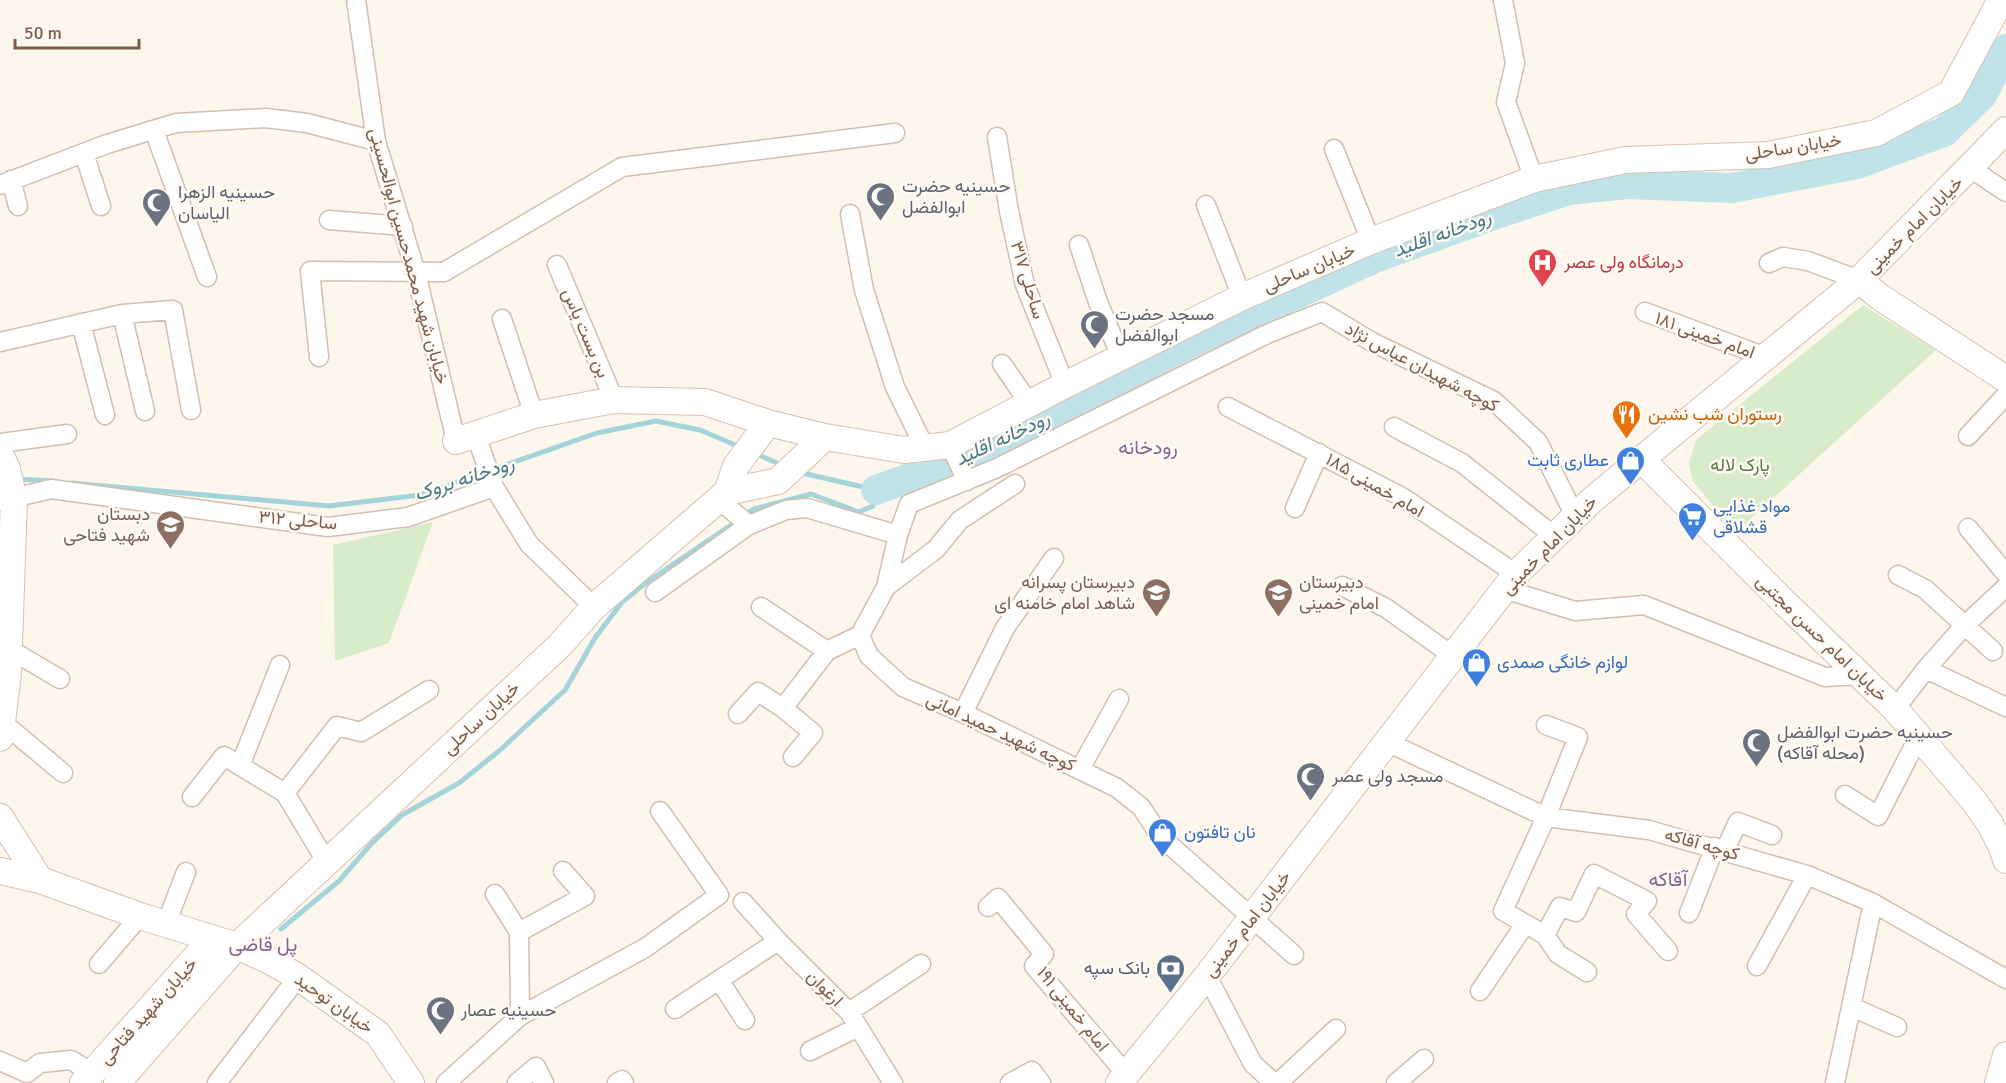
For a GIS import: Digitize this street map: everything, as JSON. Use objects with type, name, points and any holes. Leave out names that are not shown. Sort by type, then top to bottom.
[{"type":"street","name":"خیابان شهید محمدحسین ابوالحسینی","points":[[356,0],[376,141],[466,438],[494,487]]},
{"type":"street","points":[[1503,0],[1515,63],[1506,102],[1534,179]]},
{"type":"street","name":"خیابان ساحلی","points":[[466,438],[534,415],[614,400],[705,402],[763,430],[904,450],[943,450],[1065,385],[1242,297],[1371,241],[1534,179],[1625,160],[1768,154],[1876,133],[1952,93],[2001,0]]},
{"type":"street","points":[[18,206],[5,182],[176,123],[267,118],[307,123],[376,141]]},
{"type":"street","points":[[154,130],[207,276]]},
{"type":"street","name":"خیابان امام خمینی","points":[[1123,1079],[1207,976],[1510,581],[1592,500],[1859,280],[2006,130]]},
{"type":"street","points":[[319,357],[310,271],[444,272],[622,167],[895,133]]},
{"type":"street","name":"ساحلی ۳۱۷","points":[[997,137],[1009,211],[1025,285],[1065,385]]},
{"type":"street","points":[[1334,149],[1371,241]]},
{"type":"street","points":[[84,153],[100,206]]},
{"type":"street","points":[[1970,168],[2006,192]]},
{"type":"street","points":[[1206,205],[1242,297]]},
{"type":"street","points":[[783,708],[827,651],[860,635],[886,587],[898,536],[909,504],[966,478],[895,387],[864,290],[850,214]]},
{"type":"street","points":[[329,220],[403,226]]},
{"type":"street","points":[[1079,245],[1098,302],[1121,357]]},
{"type":"street","points":[[1769,263],[1783,257],[1808,261],[1859,280],[1880,297],[2006,379]]},
{"type":"street","name":"بن بست یاس","points":[[558,265],[614,400]]},
{"type":"street","points":[[0,342],[122,314],[173,309],[191,410]]},
{"type":"street","name":"کوچه شهیدان عباس نژاد","points":[[966,478],[998,468],[1267,334],[1322,312],[1372,342],[1494,401],[1538,442],[1575,516]]},
{"type":"street","name":"امام خمینی ۱۸۱","points":[[1645,312],[1766,357]]},
{"type":"street","points":[[122,314],[146,411]]},
{"type":"street","points":[[502,319],[534,415]]},
{"type":"street","points":[[81,323],[105,415]]},
{"type":"street","points":[[1002,364],[1029,404]]},
{"type":"street","points":[[1968,436],[2006,395]]},
{"type":"street","name":"امام خمینی ۱۸۵","points":[[1228,407],[1402,497],[1510,581],[1575,611],[1644,605],[1826,677],[1861,675]]},
{"type":"street","points":[[1394,426],[1462,463],[1554,536]]},
{"type":"street","points":[[750,525],[723,496],[736,466],[763,430]]},
{"type":"street","points":[[63,773],[1,730],[6,668],[5,473],[67,434]]},
{"type":"street","name":"خیابان ساحلی","points":[[98,1079],[326,861],[559,646],[594,607],[723,496],[778,481],[825,437]]},
{"type":"street","points":[[1295,508],[1318,453]]},
{"type":"street","name":"خیابان امام حسن مجتبی","points":[[1641,459],[1895,709],[1974,801],[1990,824],[2006,860]]},
{"type":"street","name":"ساحلی ۳۱۲","points":[[5,473],[51,489],[328,527],[408,517],[494,487]]},
{"type":"street","points":[[886,587],[936,549],[960,520],[1015,484]]},
{"type":"street","points":[[494,487],[529,544],[594,607]]},
{"type":"street","points":[[655,592],[750,525],[786,510],[807,508],[898,536]]},
{"type":"street","points":[[1968,528],[2006,574]]},
{"type":"street","points":[[963,713],[1005,628],[1054,558]]},
{"type":"street","points":[[1898,574],[1925,589],[1993,651]]},
{"type":"street","points":[[1342,586],[1386,608],[1453,656]]},
{"type":"street","points":[[1895,709],[1964,626],[2006,587]]},
{"type":"street","points":[[761,607],[827,651]]},
{"type":"street","name":"کوچه شهید حمید امانی","points":[[860,635],[869,656],[903,687],[963,713],[1117,788],[1141,807],[1161,837],[1294,955]]},
{"type":"street","points":[[240,766],[280,665]]},
{"type":"street","points":[[6,668],[60,679]]},
{"type":"street","points":[[1926,669],[2006,707]]},
{"type":"street","points":[[285,792],[337,726],[361,732],[429,690]]},
{"type":"street","points":[[738,714],[758,692],[783,708],[813,734],[793,757]]},
{"type":"street","points":[[1080,770],[1119,699]]},
{"type":"street","points":[[1546,725],[1578,737],[1546,817],[1503,911],[1545,935],[1558,954],[1587,972]]},
{"type":"street","points":[[1845,795],[1878,816],[1919,736]]},
{"type":"street","name":"کوچه آقاکه","points":[[1388,742],[1546,817],[1650,830],[1807,875],[1873,903],[2006,979]]},
{"type":"street","points":[[192,797],[224,756],[285,792],[326,861]]},
{"type":"street","points":[[446,1083],[520,1016],[645,948],[719,895],[660,811]]},
{"type":"street","points":[[0,817],[40,880]]},
{"type":"street","points":[[1689,913],[1720,849],[1738,822],[1772,835]]},
{"type":"street","name":"خیابان توحید","points":[[0,871],[40,880],[140,916],[237,946],[270,961],[298,977],[378,1034],[411,1083]]},
{"type":"street","points":[[519,932],[585,896],[563,871]]},
{"type":"street","points":[[166,924],[186,872]]},
{"type":"street","points":[[1545,935],[1560,907],[1576,912],[1594,874],[1647,901],[1636,914],[1668,951]]},
{"type":"street","points":[[1757,966],[1807,875]]},
{"type":"street","points":[[495,894],[519,932],[520,1016]]},
{"type":"street","name":"امام خمینی ۱۹۱","points":[[988,907],[998,898],[1044,954],[1034,966],[1123,1079]]},
{"type":"street","name":"ارغوان","points":[[743,902],[854,1019],[893,1083]]},
{"type":"street","points":[[1835,1083],[1873,903]]},
{"type":"street","points":[[99,964],[140,916]]},
{"type":"street","points":[[1480,991],[1525,924]]},
{"type":"street","name":"خیابان شهید فتاحی","points":[[98,1079],[212,939]]},
{"type":"street","points":[[675,1008],[778,941]]},
{"type":"street","points":[[810,1051],[854,1019],[921,964]]},
{"type":"street","points":[[1207,976],[1253,1064],[1276,1083],[1336,1029]]},
{"type":"street","points":[[217,1083],[298,977]]},
{"type":"street","points":[[719,980],[745,1020]]},
{"type":"street","points":[[1852,1007],[1897,1027]]},
{"type":"street","points":[[1998,1083],[2006,1054]]},
{"type":"street","points":[[1396,1083],[1424,1059]]},
{"type":"street","points":[[0,1060],[27,1073],[40,1063],[71,1060],[98,1079]]},
{"type":"street","points":[[517,1083],[536,1067],[544,1083]]},
{"type":"street","points":[[1010,1083],[1032,1071],[1041,1083]]},
{"type":"street","points":[[617,1083],[622,1080],[624,1083]]},
{"type":"green space","name":"پارک لاله","points":[[1863,305],[1936,350],[1735,533],[1692,480],[1689,463],[1696,440]]},
{"type":"green space","points":[[433,522],[389,643],[335,661],[333,545]]},
{"type":"waterway","name":"رودخانه اقلید","points":[[876,490],[982,452],[1184,346],[1375,258],[1499,213],[1569,190],[1627,184],[1732,188],[1857,164],[1944,132],[1982,95],[2006,49]]},
{"type":"waterway","name":"رودخانه بروک","points":[[71,483],[329,506],[420,495],[597,433],[656,421],[700,430],[740,447]]},
{"type":"waterway","name":"رودخانه بروک","points":[[754,453],[784,466]]},
{"type":"waterway","points":[[744,515],[754,509],[811,494],[859,512],[873,506],[876,490],[798,472]]},
{"type":"waterway","name":"رودخانه بروک","points":[[17,479],[53,481]]},
{"type":"waterway","points":[[281,929],[339,881],[371,844],[402,815],[459,783],[499,751],[565,690],[595,638],[622,602],[647,582],[737,521]]},
{"type":"place","name":"حسینیه حضرت ابوالفضل","points":[[881,222]]},
{"type":"place","name":"حسینیه الزهرا الیاسان","points":[[157,228]]},
{"type":"place","name":"درمانگاه ولی عصر","points":[[1543,288]]},
{"type":"place","name":"مسجد حضرت ابوالفضل","points":[[1094,350]]},
{"type":"place","name":"رستوران شب نشین","points":[[1627,440]]},
{"type":"place","name":"عطاری ثابت","points":[[1630,486]]},
{"type":"place","name":"مواد غذایی قشلاقی","points":[[1692,542]]},
{"type":"place","name":"دبستان شهید فتاحی","points":[[171,550]]},
{"type":"place","name":"دبیرستان پسرانه شاهد امام خامنه ای","points":[[1156,618]]},
{"type":"place","name":"دبیرستان امام خمینی","points":[[1278,618]]},
{"type":"place","name":"لوازم خانگی صمدی","points":[[1476,688]]},
{"type":"place","name":"حسینیه حضرت ابوالفضل (محله آقاکه)","points":[[1756,768]]},
{"type":"place","name":"مسجد ولی عصر","points":[[1311,802]]},
{"type":"place","name":"نان تافتون","points":[[1163,858]]},
{"type":"place","name":"بانک سپه","points":[[1171,994]]},
{"type":"place","name":"حسینیه عصار","points":[[440,1036]]},
{"type":"district","name":"رودخانه","points":[[1148,447]]},
{"type":"district","name":"آقاکه","points":[[1668,879]]},
{"type":"district","name":"پل قاضی","points":[[263,944]]}]
